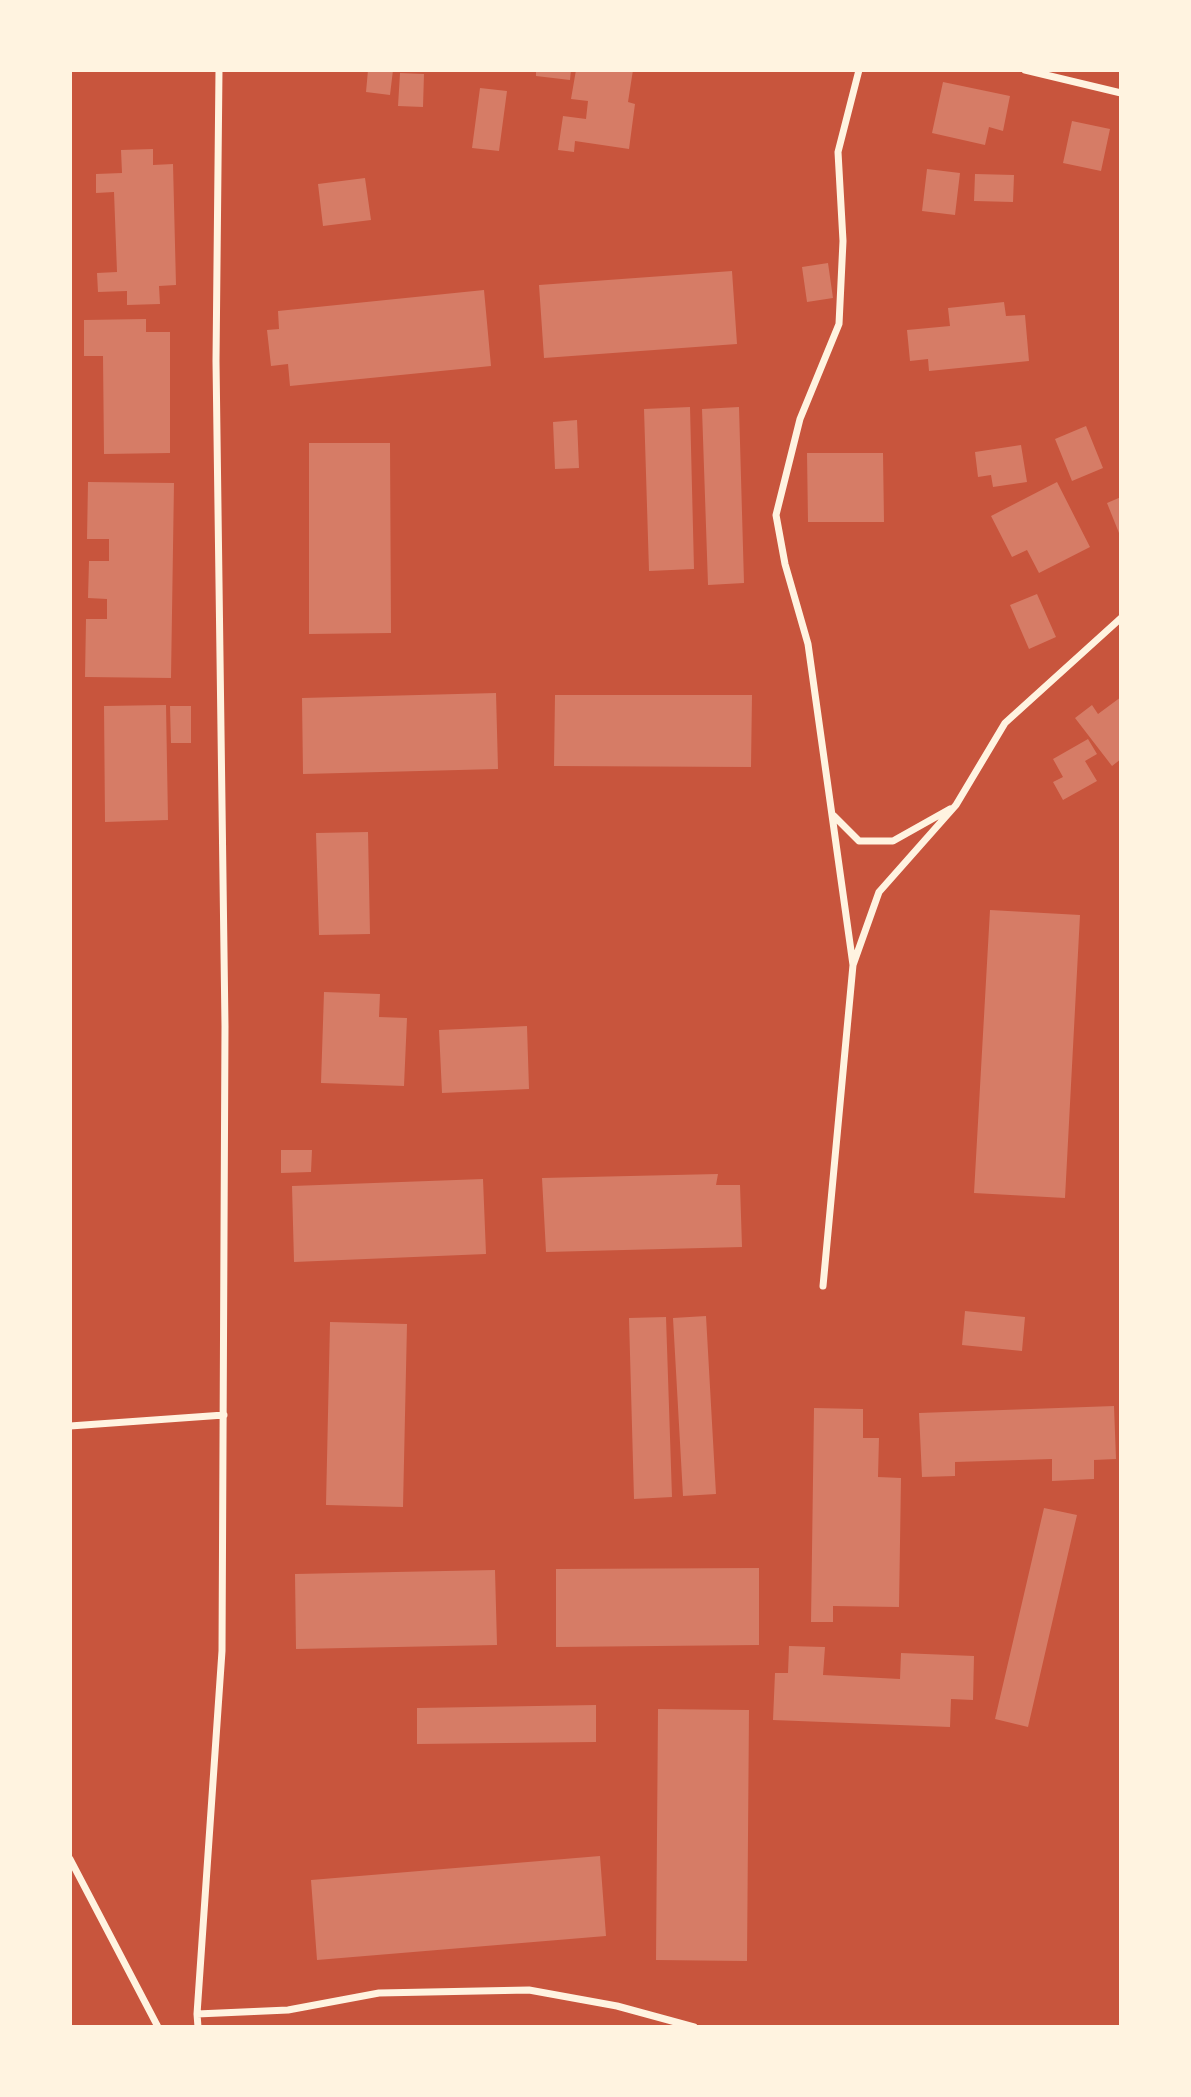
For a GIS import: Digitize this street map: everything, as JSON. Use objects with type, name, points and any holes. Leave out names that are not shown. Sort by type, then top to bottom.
[{"type":"street","points":[[198,2027],[222,1651],[225,1026],[216,361],[219,70]]},
{"type":"street","points":[[823,1286],[853,965],[808,644],[785,564],[776,515],[800,419],[839,324],[843,241],[838,152],[859,70]]},
{"type":"street","points":[[1025,70],[1121,93]]},
{"type":"street","points":[[853,965],[879,892],[956,805],[1005,723],[1121,618]]},
{"type":"street","points":[[834,816],[859,841],[893,841],[956,805]]},
{"type":"street","points":[[70,1426],[224,1415]]},
{"type":"street","points":[[70,1859],[158,2027]]},
{"type":"street","points":[[197,2014],[288,2010],[379,1993],[529,1990],[617,2006],[694,2027]]},
{"type":"building","points":[[368,70],[393,70],[390,95],[366,92]]},
{"type":"building","points":[[536,70],[571,70],[570,80],[536,76]]},
{"type":"building","points":[[576,70],[633,70],[628,102],[635,104],[629,149],[575,141],[574,152],[558,150],[563,116],[586,119],[588,101],[571,99]]},
{"type":"building","points":[[400,73],[424,74],[423,107],[398,106]]},
{"type":"building","points":[[943,82],[1010,96],[1003,131],[989,127],[985,145],[932,133]]},
{"type":"building","points":[[480,88],[507,91],[499,151],[472,148]]},
{"type":"building","points":[[1072,121],[1110,129],[1101,171],[1063,163]]},
{"type":"building","points":[[153,149],[153,165],[173,164],[176,285],[159,286],[160,304],[127,305],[127,291],[98,292],[97,273],[117,272],[114,192],[96,193],[96,174],[122,173],[121,150]]},
{"type":"building","points":[[927,169],[960,173],[955,215],[922,211]]},
{"type":"building","points":[[975,174],[1014,175],[1013,202],[974,201]]},
{"type":"building","points":[[365,178],[371,220],[323,226],[318,184]]},
{"type":"building","points":[[828,263],[833,298],[807,302],[802,267]]},
{"type":"building","points":[[732,271],[737,344],[544,358],[539,285]]},
{"type":"building","points":[[484,290],[491,366],[290,386],[288,364],[271,366],[267,330],[279,329],[278,311]]},
{"type":"building","points":[[1004,302],[1006,316],[1025,315],[1029,361],[929,371],[928,359],[910,361],[907,330],[950,326],[948,308]]},
{"type":"building","points":[[146,319],[146,332],[170,332],[170,453],[104,454],[103,356],[84,356],[84,320]]},
{"type":"building","points":[[690,407],[694,569],[649,571],[644,409]]},
{"type":"building","points":[[739,407],[744,583],[708,585],[702,409]]},
{"type":"building","points":[[577,420],[579,468],[555,469],[553,422]]},
{"type":"building","points":[[1086,426],[1103,468],[1072,481],[1055,439]]},
{"type":"building","points":[[309,443],[390,443],[391,633],[309,634]]},
{"type":"building","points":[[1021,445],[1027,482],[993,487],[991,475],[978,477],[975,452]]},
{"type":"building","points":[[807,453],[883,453],[884,522],[808,522]]},
{"type":"building","points":[[88,482],[174,483],[171,678],[85,677],[86,619],[107,619],[107,599],[88,598],[89,561],[109,561],[109,539],[87,539]]},
{"type":"building","points":[[1057,482],[1090,547],[1039,573],[1027,550],[1012,557],[991,516]]},
{"type":"building","points":[[1121,497],[1121,538],[1107,503]]},
{"type":"building","points":[[1037,594],[1056,637],[1029,649],[1010,605]]},
{"type":"building","points":[[496,693],[498,769],[303,774],[302,698]]},
{"type":"building","points":[[555,695],[752,695],[751,767],[554,766]]},
{"type":"building","points":[[1121,697],[1121,759],[1112,766],[1075,718],[1092,705],[1098,714]]},
{"type":"building","points":[[166,705],[168,820],[105,822],[104,706]]},
{"type":"building","points":[[170,706],[191,706],[191,743],[171,743]]},
{"type":"building","points":[[1088,739],[1097,754],[1085,761],[1097,781],[1063,800],[1053,782],[1063,777],[1053,759]]},
{"type":"building","points":[[368,832],[370,934],[319,935],[316,833]]},
{"type":"building","points":[[990,910],[1080,915],[1065,1198],[974,1193]]},
{"type":"building","points":[[324,992],[380,994],[379,1017],[407,1018],[404,1086],[321,1083]]},
{"type":"building","points":[[527,1026],[529,1089],[442,1093],[439,1030]]},
{"type":"building","points":[[281,1150],[312,1150],[311,1172],[281,1173]]},
{"type":"building","points":[[718,1174],[716,1185],[740,1185],[742,1247],[546,1252],[542,1178]]},
{"type":"building","points":[[483,1179],[486,1254],[294,1262],[292,1186]]},
{"type":"building","points":[[965,1311],[1025,1317],[1022,1351],[962,1345]]},
{"type":"building","points":[[706,1316],[716,1494],[683,1496],[673,1318]]},
{"type":"building","points":[[666,1317],[672,1497],[634,1499],[629,1318]]},
{"type":"building","points":[[330,1322],[407,1324],[403,1507],[326,1505]]},
{"type":"building","points":[[1114,1406],[1116,1459],[1094,1460],[1094,1479],[1052,1481],[1052,1459],[955,1462],[955,1476],[922,1477],[919,1413]]},
{"type":"building","points":[[814,1408],[863,1409],[863,1438],[879,1438],[878,1477],[901,1478],[899,1607],[833,1606],[833,1622],[811,1622]]},
{"type":"building","points":[[1044,1508],[1077,1515],[1028,1727],[995,1719]]},
{"type":"building","points":[[759,1568],[759,1645],[556,1647],[556,1569]]},
{"type":"building","points":[[495,1570],[497,1645],[296,1649],[295,1574]]},
{"type":"building","points":[[789,1646],[825,1647],[823,1675],[900,1679],[901,1653],[974,1656],[973,1700],[951,1699],[950,1727],[773,1720],[775,1673],[788,1673]]},
{"type":"building","points":[[596,1705],[596,1742],[417,1744],[417,1708]]},
{"type":"building","points":[[658,1709],[749,1710],[747,1961],[656,1960]]},
{"type":"building","points":[[600,1856],[606,1936],[317,1960],[311,1880]]}]
